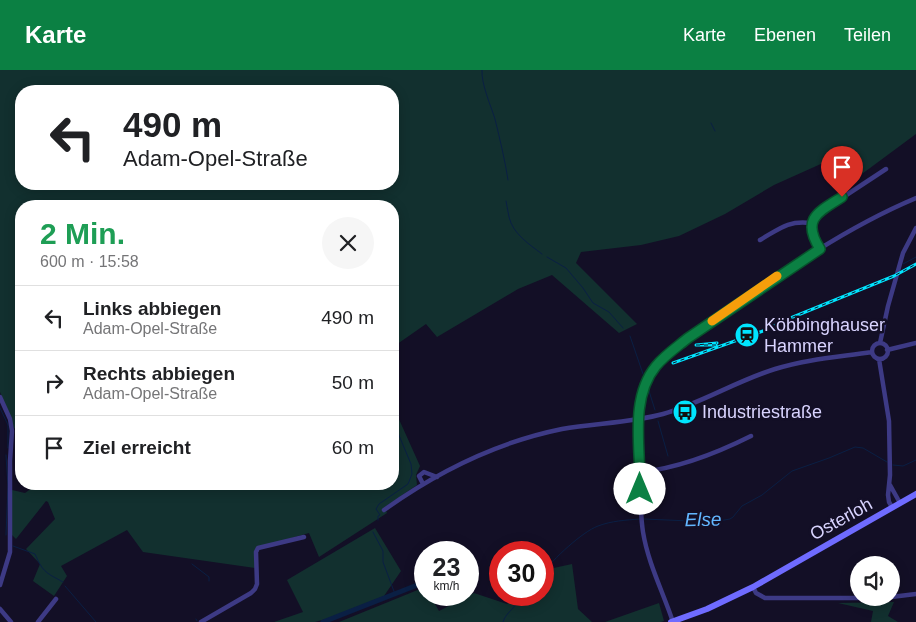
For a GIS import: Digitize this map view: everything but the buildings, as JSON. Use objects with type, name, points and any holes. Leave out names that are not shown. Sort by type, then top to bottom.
[{"type":"main road","name":"Osterloh","points":[[672,622],[707,610],[753,586],[916,494]]},
{"type":"street","points":[[820,249],[812,235],[811,223],[820,211],[886,169]]},
{"type":"street","points":[[672,622],[650,560],[641,516],[639,419],[640,401],[647,380],[664,358],[688,338],[730,309],[820,249],[860,226],[916,198]]},
{"type":"street","points":[[760,240],[789,223],[811,223]]},
{"type":"street","points":[[880,343],[903,253],[916,228]]},
{"type":"street","points":[[887,350],[916,342]]},
{"type":"street","points":[[880,343],[885,345],[887,350],[886,356],[879,359],[874,357],[872,352],[875,345],[880,343]]},
{"type":"street","points":[[384,510],[423,484],[482,454],[540,435],[564,429],[639,419],[684,408],[756,376],[790,365],[826,357],[872,352]]},
{"type":"street","points":[[879,359],[889,421],[889,502],[892,507]]},
{"type":"street","points":[[0,397],[10,419],[12,431],[10,461],[10,552],[0,585]]},
{"type":"street","points":[[641,472],[655,470],[721,451],[751,436]]},
{"type":"street","points":[[423,484],[420,476],[421,473],[424,472],[437,477]]},
{"type":"street","points":[[889,484],[900,503]]},
{"type":"street","points":[[200,622],[255,589],[257,584],[256,552],[258,548],[304,537]]},
{"type":"street","points":[[753,586],[756,593],[766,598],[850,598]]},
{"type":"street","points":[[900,596],[916,594]]},
{"type":"street","points":[[38,622],[56,599]]},
{"type":"street","points":[[0,609],[11,622]]},
{"type":"green space","points":[[0,70],[916,70],[916,134],[843,188],[823,163],[774,185],[725,214],[679,236],[641,245],[581,252],[576,263],[637,324],[619,333],[552,275],[518,289],[437,337],[426,324],[399,343],[399,200],[15,200],[14,428],[0,392]]},
{"type":"green space","points":[[399,419],[420,466],[416,475],[417,485],[385,507],[387,513],[319,557],[309,533],[256,548],[255,568],[143,552],[127,530],[61,566],[67,576],[54,596],[33,581],[40,564],[26,549],[55,519],[48,502],[46,501],[16,539],[12,535],[12,490],[25,493],[29,490],[399,490]]},
{"type":"green space","points":[[375,528],[401,571],[384,596],[315,622],[274,622],[303,612],[287,580]]},
{"type":"green space","points":[[572,564],[578,609],[592,622],[339,622],[414,591],[414,606],[436,606],[439,611],[449,606],[479,606],[479,595],[489,598],[489,606],[554,606],[554,568]]},
{"type":"green space","points":[[659,603],[664,621],[605,622]]},
{"type":"green space","points":[[838,603],[850,603],[850,606]]},
{"type":"green space","points":[[851,606],[892,606],[888,616],[898,622],[871,622],[873,611]]},
{"type":"waterway","points":[[482,70],[483,82],[495,119],[508,180]]},
{"type":"waterway","points":[[711,123],[715,131]]},
{"type":"waterway","points":[[506,201],[509,217],[514,229],[542,254]]},
{"type":"waterway","points":[[547,257],[566,268],[593,303],[609,312],[623,328]]},
{"type":"waterway","points":[[903,264],[916,257]]},
{"type":"waterway","points":[[630,336],[643,374]]},
{"type":"waterway","points":[[649,391],[655,410]]},
{"type":"waterway","points":[[0,408],[8,425],[8,448]]},
{"type":"waterway","points":[[658,421],[668,456]]},
{"type":"waterway","points":[[378,520],[380,515],[376,509],[379,504],[408,484],[412,474],[411,464],[399,435]]},
{"type":"waterway","name":"Else","points":[[644,519],[713,522],[730,519],[742,506],[762,495],[792,471],[855,447],[863,448],[887,462]]},
{"type":"waterway","points":[[6,455],[8,486],[6,535]]},
{"type":"waterway","name":"Else","points":[[893,465],[903,466],[916,460]]},
{"type":"waterway","name":"Else","points":[[554,560],[591,529],[608,523],[640,519]]},
{"type":"waterway","points":[[373,532],[383,551],[383,562],[395,594]]},
{"type":"waterway","points":[[13,546],[35,554],[46,572],[63,582]]},
{"type":"waterway","points":[[192,564],[209,577],[209,581]]},
{"type":"waterway","points":[[65,586],[96,622]]},
{"type":"waterway","points":[[323,622],[414,586]]},
{"type":"waterway","name":"Else","points":[[503,622],[514,606]]},
{"type":"railway","points":[[673,363],[763,331],[894,276],[916,264]]},
{"type":"railway","points":[[716,345],[696,345],[717,343]]},
{"type":"slow traffic","points":[[712,321],[777,276]]},
{"type":"place","name":"Köbbinghauser Hammer","points":[[747,335]]},
{"type":"place","name":"Industriestraße","points":[[685,412]]},
{"type":"route","points":[[640,489],[640,401],[651,373],[672,350],[688,338],[774,278],[820,249],[812,235],[811,223],[820,211],[842,197]]}]
